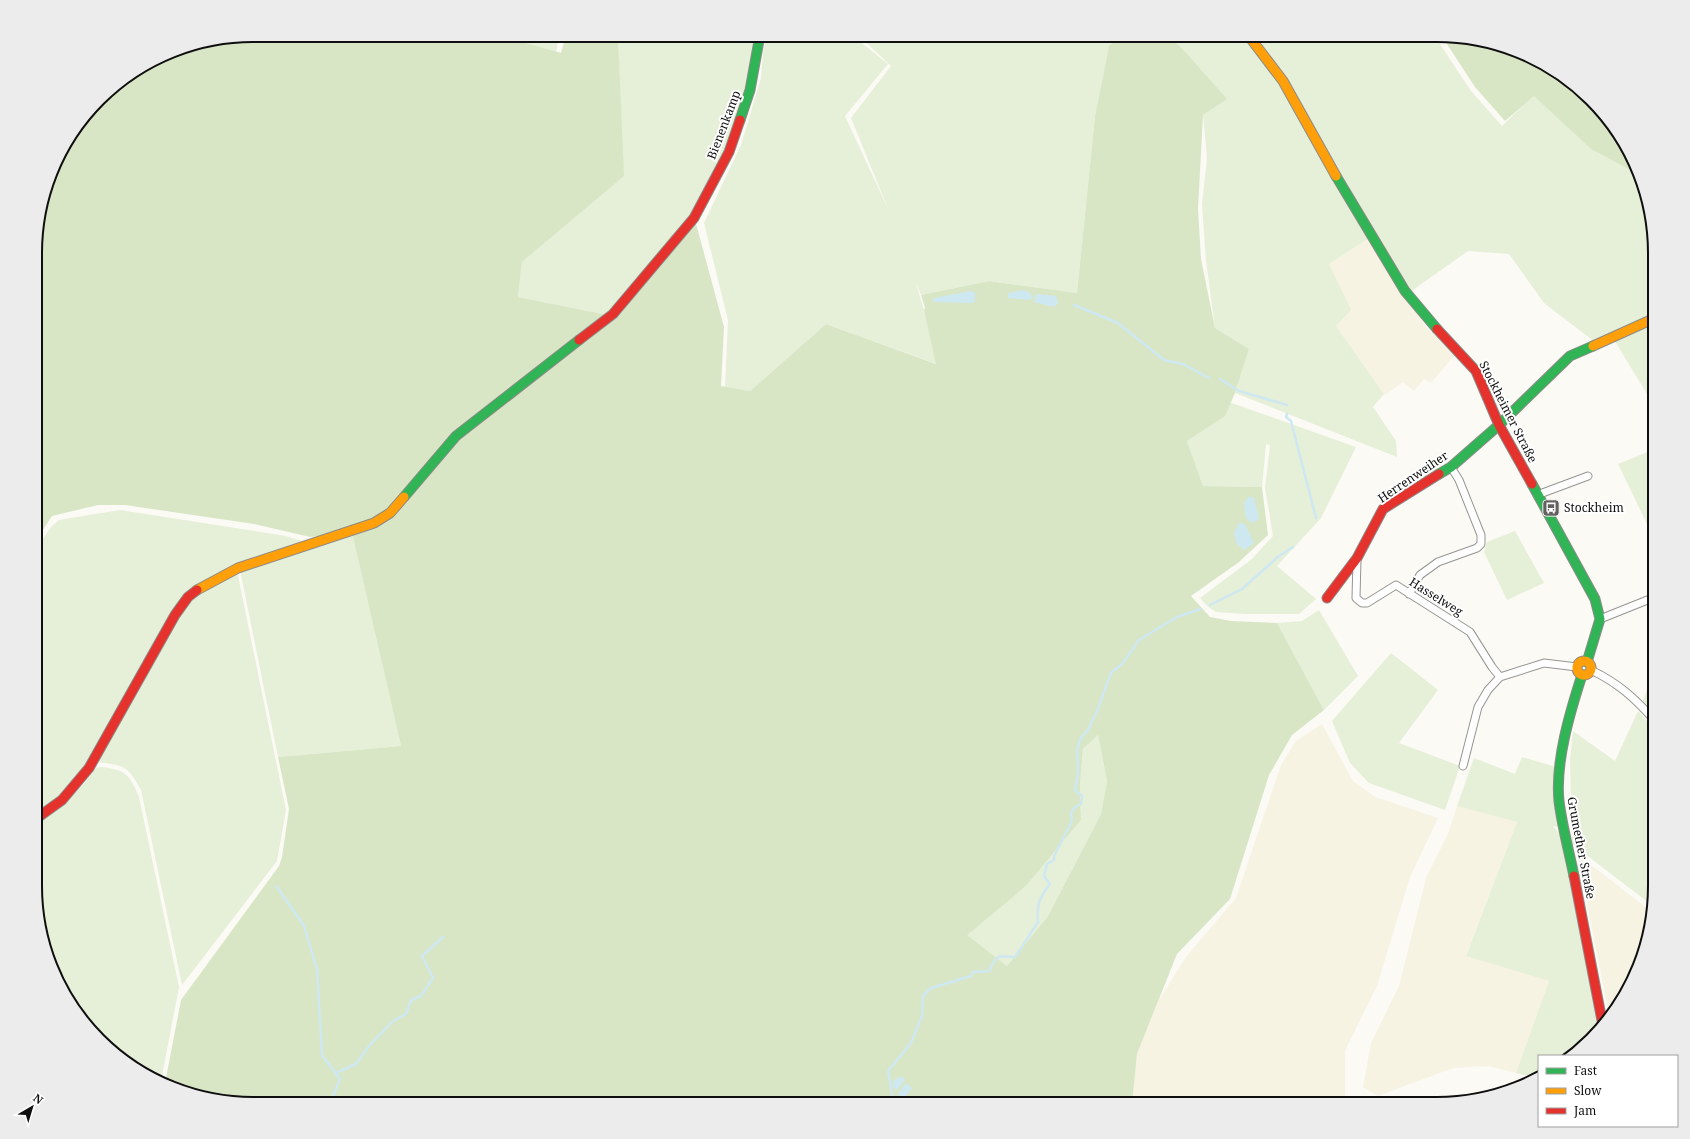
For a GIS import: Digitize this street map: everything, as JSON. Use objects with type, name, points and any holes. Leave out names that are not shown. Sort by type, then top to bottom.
[{"type":"street","name":"Bienenkamp","points":[[42,814],[62,800],[89,768],[175,615],[188,597],[201,587],[238,568],[374,523],[390,513],[456,436],[613,314],[694,218],[729,152],[750,90],[759,42]]},
{"type":"street","name":"Stockheimer Straße","points":[[1253,42],[1283,81],[1356,212],[1405,291],[1426,318],[1476,371],[1499,425],[1595,599],[1600,619],[1589,666]]},
{"type":"street","name":"Herrenweiher","points":[[1327,598],[1357,558],[1384,509],[1451,467],[1499,425],[1570,356],[1648,321]]},
{"type":"street","points":[[1409,594],[1420,575],[1438,562],[1477,548],[1481,544],[1481,535],[1459,480],[1451,467]]},
{"type":"street","points":[[1538,495],[1588,476]]},
{"type":"street","name":"Hasselweg","points":[[1357,558],[1356,598],[1362,603],[1367,603],[1396,585],[1470,632],[1500,677]]},
{"type":"street","points":[[1600,619],[1648,600]]},
{"type":"street","points":[[1577,667],[1580,662],[1612,680],[1624,689],[1648,715]]},
{"type":"street","points":[[1463,766],[1478,706],[1488,690],[1500,677],[1544,663],[1577,667]]},
{"type":"street","points":[[1577,667],[1578,671],[1582,675],[1588,674],[1589,666]]},
{"type":"street","name":"Grumether Straße","points":[[1582,675],[1576,693],[1560,762],[1559,800],[1601,1018]]},
{"type":"shaded area","points":[[1369,238],[1426,327],[1454,356],[1431,383],[1424,379],[1414,391],[1403,382],[1385,395],[1336,326],[1329,264]]},
{"type":"shaded area","points":[[1322,724],[1353,781],[1375,797],[1438,818],[1410,877],[1377,986],[1345,1051],[1345,1097],[1133,1097],[1137,1054],[1159,1000],[1186,957],[1236,898],[1281,765],[1296,741]]},
{"type":"shaded area","points":[[1457,806],[1517,822],[1466,955],[1549,981],[1516,1073],[1488,1066],[1453,1068],[1378,1096],[1363,1087],[1371,1043],[1399,986],[1426,878],[1448,834]]},
{"type":"shaded area","points":[[1577,854],[1647,908],[1641,941],[1632,967],[1620,992],[1608,1009]]},
{"type":"green space","points":[[239,42],[522,42],[561,53],[564,42],[618,42],[624,176],[522,262],[518,297],[608,315],[453,433],[387,511],[373,518],[325,535],[310,537],[254,524],[125,505],[98,505],[52,516],[42,531],[42,239],[44,225],[53,185],[70,147],[94,114],[114,94],[147,70],[172,58],[198,49]]},
{"type":"green space","points":[[520,42],[558,42],[556,53]]},
{"type":"green space","points":[[618,42],[753,42],[745,86],[728,142],[691,219],[608,315],[518,297],[522,262],[623,176]]},
{"type":"green space","points":[[765,42],[861,42],[888,64],[845,116],[889,211],[851,118],[891,66],[865,42],[1113,42],[1109,46],[1095,116],[1077,293],[989,281],[921,295],[915,281],[924,310],[937,364],[826,324],[750,391],[725,387],[728,320],[704,223],[741,145],[761,78]]},
{"type":"green space","points":[[1113,42],[1175,42],[1181,47],[1227,99],[1203,115],[1198,209],[1201,259],[1215,328],[1249,349],[1235,393],[1225,416],[1187,441],[1203,486],[1262,487],[1268,535],[1239,562],[1191,596],[1210,617],[1231,621],[1277,623],[1324,710],[1292,735],[1269,775],[1230,899],[1177,954],[1137,1054],[1133,1097],[239,1097],[198,1090],[166,1078],[181,1000],[279,866],[282,857],[289,809],[278,757],[401,746],[352,533],[373,526],[457,439],[611,320],[695,220],[724,327],[721,386],[750,391],[826,324],[936,364],[921,295],[989,281],[1077,293],[1095,116],[1109,46]],"holes":[[[1098,735],[1107,781],[1101,814],[1048,916],[1007,966],[967,935],[1026,886],[1081,820],[1080,786],[1083,749]]]},
{"type":"green space","points":[[1175,42],[1247,42],[1279,84],[1369,238],[1329,264],[1351,310],[1336,326],[1384,394],[1373,407],[1396,441],[1397,457],[1235,393],[1249,349],[1215,328],[1206,261],[1202,204],[1207,158],[1203,115],[1226,99]]},
{"type":"green space","points":[[1258,42],[1439,42],[1471,91],[1502,126],[1534,95],[1591,149],[1631,171],[1641,198],[1648,239],[1648,318],[1595,342],[1544,303],[1509,254],[1468,251],[1410,292],[1285,78]]},
{"type":"green space","points":[[1446,42],[1478,46],[1505,53],[1542,70],[1554,78],[1576,94],[1596,114],[1620,148],[1631,171],[1591,149],[1534,96],[1505,121],[1475,87]]},
{"type":"green space","points":[[1648,324],[1648,396],[1614,340]]},
{"type":"green space","points":[[1229,402],[1356,447],[1321,518],[1277,566],[1316,599],[1299,614],[1245,614],[1216,612],[1207,606],[1200,598],[1252,559],[1273,536],[1265,488],[1270,445],[1266,444],[1262,487],[1203,486],[1187,441],[1224,416]]},
{"type":"green space","points":[[1648,452],[1648,526],[1618,464]]},
{"type":"green space","points":[[120,510],[286,536],[308,543],[194,587],[73,786],[42,809],[42,540],[51,527],[59,520]]},
{"type":"green space","points":[[1515,531],[1544,583],[1507,600],[1484,552],[1487,542]]},
{"type":"green space","points":[[352,533],[401,746],[278,757],[240,570]]},
{"type":"green space","points":[[237,571],[286,810],[277,861],[182,985],[141,790],[129,771],[125,768],[97,762],[177,619],[198,593]]},
{"type":"green space","points":[[1319,610],[1358,676],[1324,710],[1277,623],[1302,621]]},
{"type":"green space","points":[[1391,653],[1438,690],[1399,743],[1460,766],[1445,810],[1369,783],[1350,763],[1332,721]]},
{"type":"green space","points":[[1648,687],[1648,709],[1642,703]]},
{"type":"green space","points":[[1638,711],[1648,722],[1648,902],[1572,844],[1570,759],[1573,731],[1615,761]]},
{"type":"green space","points":[[1098,735],[1107,781],[1101,814],[1048,916],[1007,966],[966,935],[1026,886],[1081,820],[1080,786],[1083,749]]},
{"type":"green space","points":[[1522,757],[1556,767],[1559,827],[1553,826],[1563,838],[1597,1024],[1576,1045],[1562,1055],[1538,1055],[1538,1071],[1528,1076],[1516,1073],[1549,981],[1466,956],[1517,822],[1457,806],[1474,758],[1515,774]]},
{"type":"green space","points":[[96,768],[110,768],[122,772],[133,783],[139,797],[179,987],[162,1076],[147,1069],[114,1045],[94,1025],[70,992],[53,954],[46,927],[42,900],[42,819],[70,798],[83,785]]},
{"type":"water","points":[[1024,290],[1030,293],[1033,298],[1028,300],[1008,298],[1008,293]]},
{"type":"water","points":[[971,291],[975,293],[975,301],[972,303],[934,302],[933,300],[934,298]]},
{"type":"water","points":[[1036,294],[1056,296],[1058,303],[1054,307],[1034,302]]},
{"type":"water","points":[[1247,498],[1254,498],[1259,519],[1252,523],[1246,518],[1244,504]]},
{"type":"water","points":[[1239,523],[1245,524],[1254,543],[1244,550],[1237,544],[1234,533]]},
{"type":"water","points":[[901,1076],[905,1080],[897,1090],[893,1088],[893,1081]]},
{"type":"water","points":[[906,1083],[912,1088],[905,1097],[900,1097],[898,1094]]},
{"type":"waterway","points":[[1074,305],[1118,323],[1164,360],[1183,364],[1209,378]]},
{"type":"waterway","points":[[1220,379],[1239,391],[1287,405]]},
{"type":"waterway","points":[[1287,414],[1286,417],[1291,421],[1316,518]]},
{"type":"waterway","points":[[1210,605],[1242,589],[1279,556],[1293,547]]},
{"type":"waterway","points":[[892,1097],[888,1071],[911,1043],[922,1016],[923,996],[931,988],[971,976],[973,972],[989,971],[998,957],[1015,957],[1038,922],[1038,906],[1050,884],[1044,876],[1047,864],[1054,860],[1054,856],[1072,821],[1071,813],[1075,807],[1081,804],[1082,796],[1075,790],[1078,773],[1077,750],[1081,738],[1088,730],[1097,711],[1111,673],[1123,663],[1139,640],[1177,617],[1200,609]]},
{"type":"waterway","points":[[277,887],[304,926],[317,969],[322,1055],[340,1079],[333,1097]]},
{"type":"waterway","points":[[336,1073],[356,1064],[369,1046],[393,1021],[406,1014],[411,1000],[421,996],[433,978],[422,956],[443,937]]},
{"type":"traffic: fast","points":[[740,120],[750,90],[759,42]]},
{"type":"traffic: fast","points":[[1336,176],[1405,291],[1437,329]]},
{"type":"traffic: fast","points":[[404,497],[456,436],[579,340]]},
{"type":"traffic: fast","points":[[1439,474],[1451,467],[1499,425],[1570,356],[1593,346]]},
{"type":"traffic: fast","points":[[1532,484],[1595,599],[1600,619],[1587,662]]},
{"type":"traffic: fast","points":[[1574,876],[1562,820],[1558,786],[1564,737],[1582,675]]},
{"type":"traffic: slow","points":[[1253,42],[1283,81],[1336,176]]},
{"type":"traffic: slow","points":[[1593,346],[1648,321]]},
{"type":"traffic: slow","points":[[197,590],[238,568],[374,523],[390,513],[404,497]]},
{"type":"traffic: slow","points":[[1584,661],[1589,663],[1591,668],[1589,673],[1584,675],[1579,673],[1577,668],[1579,663],[1584,661]]},
{"type":"traffic: jam","points":[[579,340],[613,314],[694,218],[729,152],[740,120]]},
{"type":"traffic: jam","points":[[1437,329],[1476,371],[1499,425],[1532,484]]},
{"type":"traffic: jam","points":[[1327,598],[1357,558],[1383,509],[1439,474]]},
{"type":"traffic: jam","points":[[42,814],[62,800],[89,768],[175,615],[188,597],[197,590]]},
{"type":"traffic: jam","points":[[1574,876],[1601,1018]]},
{"type":"place","name":"Stockheim","points":[[1551,508]]}]
